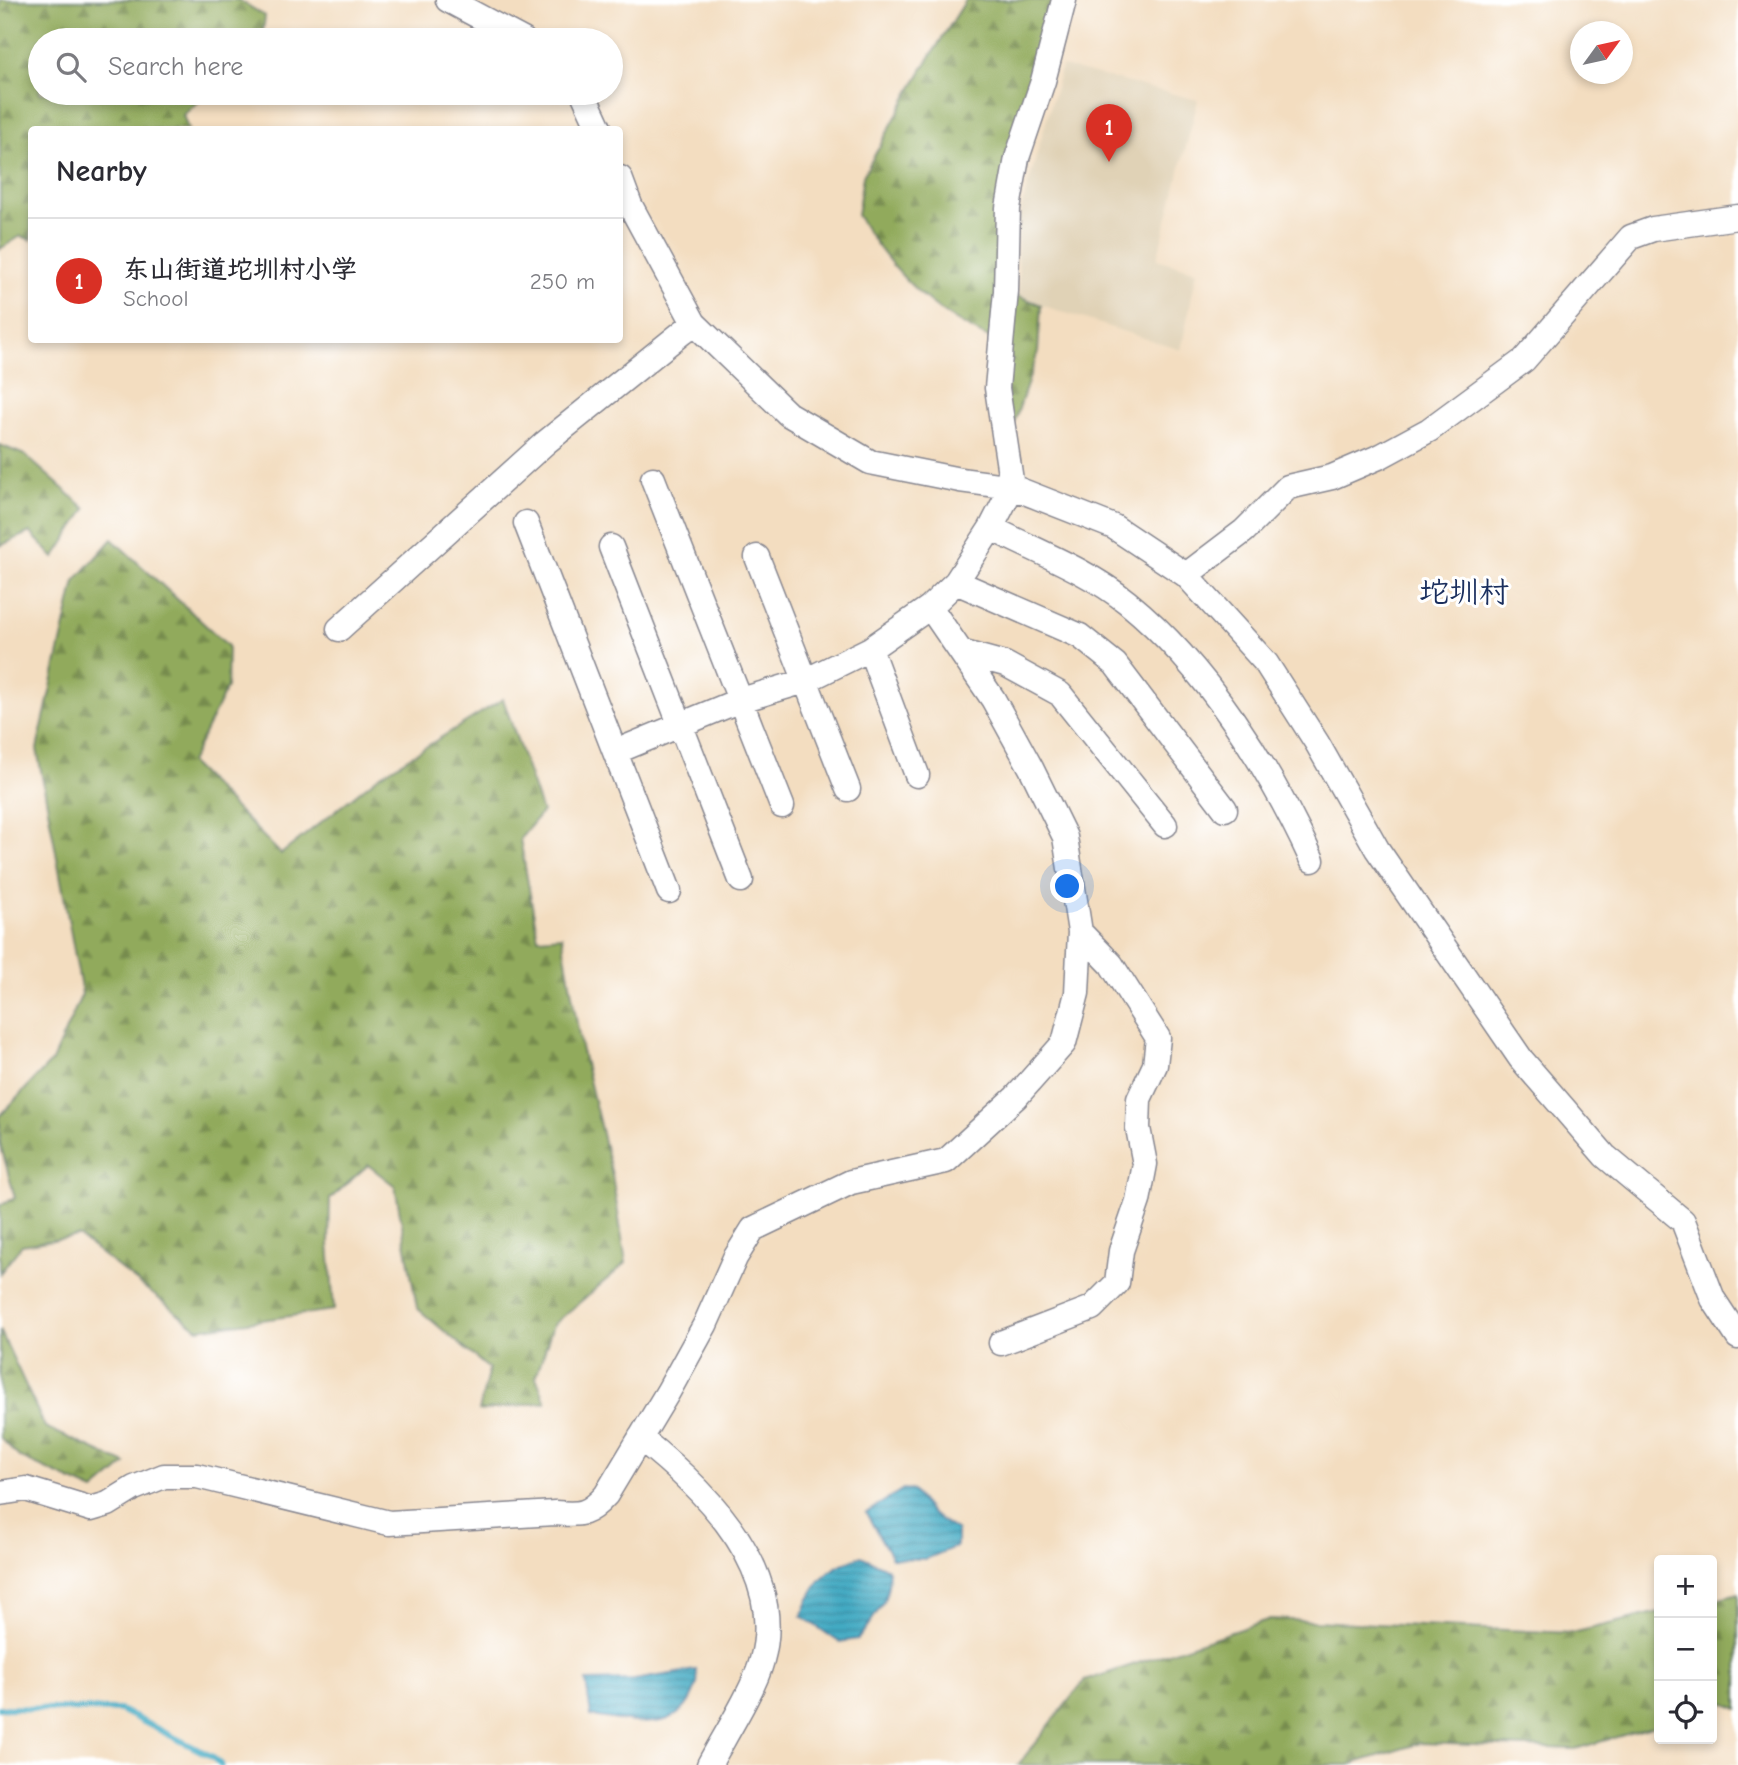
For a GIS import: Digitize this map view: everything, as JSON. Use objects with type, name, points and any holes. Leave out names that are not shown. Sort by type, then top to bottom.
[{"type":"street","points":[[448,0],[500,28]]},
{"type":"street","points":[[615,752],[738,701],[805,681],[870,649],[930,607],[956,582],[991,528],[1012,487],[997,388],[1006,292],[1008,208],[1017,158],[1043,81],[1064,0]]},
{"type":"street","points":[[589,105],[598,126]]},
{"type":"street","points":[[623,185],[636,217],[694,323],[788,414],[870,462],[960,480],[1012,487],[1114,527],[1186,575],[1266,663],[1317,743],[1377,849],[1521,1059],[1605,1156],[1683,1222],[1713,1299],[1738,1338]]},
{"type":"street","points":[[1186,575],[1244,531],[1288,487],[1332,477],[1381,456],[1429,430],[1524,360],[1631,237],[1653,229],[1738,217]]},
{"type":"street","points":[[339,629],[545,443],[694,323]]},
{"type":"street","points":[[653,479],[738,701],[782,806]]},
{"type":"street","points":[[526,523],[669,891]]},
{"type":"street","points":[[991,528],[1074,569],[1126,601],[1177,651],[1240,730],[1284,801],[1312,860]]},
{"type":"street","points":[[611,547],[741,880]]},
{"type":"street","points":[[757,557],[848,789]]},
{"type":"street","points":[[956,582],[1080,636],[1115,664],[1225,809]]},
{"type":"street","points":[[0,1493],[26,1489],[91,1509],[108,1504],[134,1488],[164,1476],[197,1476],[389,1523],[578,1514],[593,1510],[606,1495],[705,1325],[735,1258],[753,1229],[851,1182],[946,1161],[1016,1097],[1063,1043],[1077,993],[1080,932],[1065,837],[993,699],[930,607]]},
{"type":"street","points":[[870,649],[917,775]]},
{"type":"street","points":[[961,652],[1005,664],[1060,694],[1165,825]]},
{"type":"street","points":[[1001,1343],[1092,1308],[1118,1283],[1121,1251],[1138,1201],[1145,1164],[1138,1128],[1139,1099],[1155,1065],[1158,1038],[1111,964],[1080,932]]},
{"type":"street","points":[[640,1438],[674,1464],[732,1531],[757,1573],[769,1616],[762,1661],[709,1765]]},
{"type":"shaded area","points":[[1062,66],[1198,100],[1157,259],[1197,271],[1181,350],[1019,298],[1017,224]]},
{"type":"green space","points":[[0,0],[239,0],[265,16],[264,28],[28,28],[28,105],[195,105],[183,115],[187,126],[28,126],[28,239],[21,236],[0,249]]},
{"type":"green space","points":[[966,0],[1064,0],[1017,158],[1006,291],[1041,305],[1038,352],[1010,435],[1002,344],[956,320],[918,292],[886,258],[857,215],[863,176],[922,70]]},
{"type":"green space","points":[[0,445],[25,455],[86,509],[54,558],[30,532],[0,546]]},
{"type":"green space","points":[[112,539],[228,646],[227,687],[190,763],[281,854],[379,776],[503,699],[542,812],[520,839],[538,938],[562,936],[581,1047],[612,1175],[626,1263],[553,1325],[536,1377],[546,1402],[479,1411],[489,1369],[417,1308],[395,1186],[368,1165],[330,1199],[329,1243],[334,1310],[198,1329],[78,1236],[22,1245],[0,1273],[0,1205],[15,1198],[0,1143],[0,1116],[52,1061],[82,994],[37,749],[75,581]]},
{"type":"green space","points":[[0,1330],[45,1427],[126,1464],[94,1491],[19,1457],[0,1437]]},
{"type":"green space","points":[[1738,1593],[1738,1709],[1724,1703],[1717,1705],[1717,1599]]},
{"type":"green space","points":[[1654,1613],[1654,1726],[1575,1749],[1420,1743],[1349,1765],[1018,1765],[1084,1681],[1270,1619],[1572,1633]]},
{"type":"water","points":[[903,1489],[912,1490],[932,1514],[957,1531],[957,1546],[926,1559],[892,1558],[866,1513]]},
{"type":"water","points":[[861,1556],[888,1569],[885,1598],[858,1639],[839,1642],[802,1616],[823,1577],[838,1566]]},
{"type":"water","points":[[696,1670],[697,1683],[692,1696],[684,1709],[674,1717],[661,1721],[634,1722],[591,1716],[586,1681],[634,1680]]},
{"type":"waterway","points":[[0,1708],[120,1710],[211,1756],[221,1765]]},
{"type":"place","name":"东山街道坨圳村小学","points":[[1109,162]]},
{"type":"district","name":"坨圳村","points":[[1464,592]]}]
